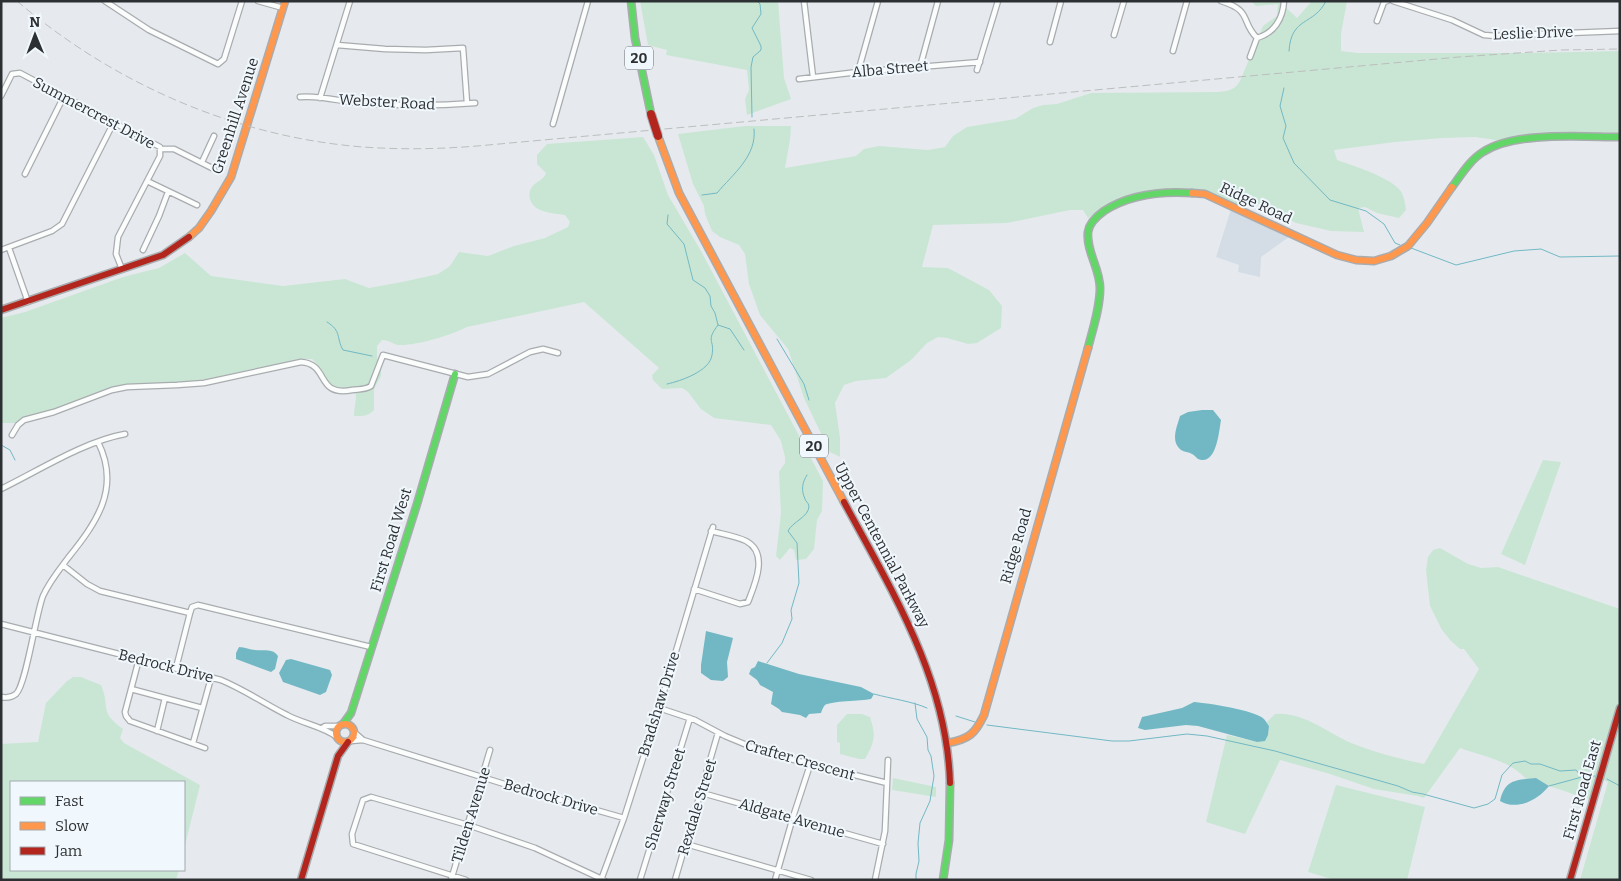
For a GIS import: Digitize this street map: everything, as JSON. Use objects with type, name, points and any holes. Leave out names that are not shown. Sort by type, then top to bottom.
[{"type":"main road","name":"Upper Centennial Parkway","points":[[631,1],[635,38],[651,114],[679,193],[706,247],[909,623],[933,682],[948,743],[951,790],[948,859],[943,880]]},
{"type":"main road","name":"Greenhill Avenue","points":[[1,310],[163,255],[182,243],[198,228],[211,211],[231,177],[284,5]]},
{"type":"main road","name":"Ridge Road","points":[[948,743],[968,738],[979,727],[984,715],[1099,307],[1099,278],[1088,232],[1095,218],[1115,205],[1133,198],[1184,192],[1205,194],[1337,255],[1350,260],[1372,262],[1398,254],[1408,246],[1464,172],[1489,147],[1510,142],[1558,137],[1620,137]]},
{"type":"main road","name":"First Road West","points":[[301,880],[338,756],[336,731],[351,713],[417,504],[455,374]]},
{"type":"main road","name":"First Road East","points":[[1570,880],[1620,708]]},
{"type":"main road","name":"First Road West","points":[[338,756],[349,742],[353,730],[351,713]]},
{"type":"main road","points":[[341,725],[353,730]]},
{"type":"main road","points":[[338,739],[349,742]]},
{"type":"street","points":[[105,1],[149,30],[218,64],[224,59],[242,1]]},
{"type":"street","points":[[258,1],[284,5]]},
{"type":"street","points":[[320,98],[350,1]]},
{"type":"street","points":[[553,124],[588,1]]},
{"type":"street","points":[[804,1],[813,77]]},
{"type":"street","points":[[858,72],[878,1]]},
{"type":"street","points":[[920,67],[938,1]]},
{"type":"street","points":[[977,70],[998,1]]},
{"type":"street","points":[[1050,42],[1061,1]]},
{"type":"street","points":[[1114,35],[1124,1]]},
{"type":"street","points":[[1173,51],[1187,1]]},
{"type":"street","points":[[1221,1],[1237,7],[1244,14],[1253,34],[1257,38]]},
{"type":"street","points":[[1257,38],[1264,36],[1276,25],[1283,13],[1284,1]]},
{"type":"street","points":[[1377,21],[1384,2],[1387,1]]},
{"type":"street","name":"Leslie Drive","points":[[1393,1],[1452,20],[1484,35],[1620,31]]},
{"type":"street","points":[[1250,57],[1257,38]]},
{"type":"street","points":[[337,45],[385,50],[463,48],[467,103]]},
{"type":"street","name":"Alba Street","points":[[799,79],[980,62]]},
{"type":"street","name":"Summercrest Drive","points":[[1,96],[12,74],[16,73],[158,145],[161,150],[160,156],[118,237],[116,254],[122,269]]},
{"type":"street","points":[[25,174],[64,96]]},
{"type":"street","name":"Webster Road","points":[[300,97],[395,106],[475,103]]},
{"type":"street","points":[[1,250],[52,231],[62,224],[114,122]]},
{"type":"street","points":[[202,162],[214,136]]},
{"type":"street","points":[[161,150],[174,149],[202,162],[214,170]]},
{"type":"street","points":[[148,181],[197,205]]},
{"type":"street","points":[[143,250],[168,192]]},
{"type":"street","points":[[9,248],[28,302]]},
{"type":"street","points":[[12,435],[24,420],[54,412],[112,390],[208,382],[298,362],[312,364],[319,370],[328,386],[333,390],[342,392],[370,387],[383,355],[468,377],[488,374],[530,352],[543,349],[558,354]]},
{"type":"street","points":[[1,489],[98,442],[125,434]]},
{"type":"street","points":[[1,697],[10,697],[18,691],[42,598],[47,587],[91,528],[104,500],[107,472],[104,453],[98,442]]},
{"type":"street","name":"Bradshaw Drive","points":[[602,879],[624,818],[659,708],[694,589],[712,529],[745,540],[756,550],[759,562],[758,570],[748,602],[740,604],[694,589]]},
{"type":"street","points":[[63,565],[87,584],[100,591],[190,613]]},
{"type":"street","points":[[176,668],[190,613],[192,608],[198,605],[371,647]]},
{"type":"street","name":"Bedrock Drive","points":[[1,624],[176,668],[233,685],[300,722],[322,728],[338,739]]},
{"type":"street","points":[[139,659],[125,712],[126,716],[130,721],[205,748]]},
{"type":"street","points":[[193,743],[211,678]]},
{"type":"street","points":[[131,689],[202,708]]},
{"type":"street","points":[[157,731],[165,698]]},
{"type":"street","name":"Crafter Crescent","points":[[659,708],[690,718],[750,748],[810,765],[887,782]]},
{"type":"street","name":"Sherway Street","points":[[640,880],[690,718]]},
{"type":"street","name":"Bedrock Drive","points":[[322,728],[325,726],[341,725]]},
{"type":"street","name":"Bedrock Drive","points":[[353,730],[364,740],[482,777],[624,818]]},
{"type":"street","name":"Rexdale Street","points":[[674,880],[702,793],[718,733]]},
{"type":"street","name":"Bedrock Drive","points":[[349,742],[364,740]]},
{"type":"street","name":"Tilden Avenue","points":[[452,878],[490,750]]},
{"type":"street","points":[[875,880],[886,819],[888,760]]},
{"type":"street","points":[[775,880],[792,817],[810,765]]},
{"type":"street","name":"Aldgate Avenue","points":[[702,793],[883,844]]},
{"type":"street","points":[[466,880],[452,878],[354,844],[352,834],[363,800],[371,797],[468,825],[535,848],[602,879]]},
{"type":"street","points":[[686,844],[811,880]]},
{"type":"shaded area","points":[[1231,209],[1289,237],[1261,257],[1260,277],[1238,272],[1239,265],[1216,257]]},
{"type":"green space","points":[[640,1],[778,1],[784,78],[791,99],[747,115],[745,99],[749,90],[747,70],[666,55],[667,50],[648,45]]},
{"type":"green space","points":[[1251,1],[1279,1],[1297,18],[1312,1],[1347,1],[1341,34],[1341,51],[1358,53],[1525,53],[1620,51],[1620,136],[1509,142],[1475,137],[1442,138],[1334,150],[1337,160],[1386,179],[1398,188],[1403,195],[1406,210],[1399,218],[1377,213],[1365,207],[1358,208],[1364,232],[1331,231],[1296,223],[1257,203],[1238,206],[1202,191],[1148,192],[1118,199],[1088,218],[1083,210],[1070,210],[1007,223],[933,225],[922,267],[948,268],[989,290],[1002,306],[1001,328],[977,343],[968,344],[938,337],[927,343],[911,360],[886,378],[856,381],[844,385],[835,403],[840,438],[840,457],[830,452],[804,398],[788,349],[760,315],[749,284],[745,254],[739,245],[720,237],[712,231],[704,206],[693,184],[678,134],[745,126],[791,126],[785,168],[856,156],[864,149],[879,146],[928,150],[945,147],[953,136],[967,127],[1015,119],[1033,108],[1057,104],[1091,93],[1218,92],[1228,90],[1236,86],[1240,81],[1263,26],[1277,16],[1278,4],[1256,6]]},
{"type":"green space","points":[[643,137],[654,155],[668,195],[701,251],[823,481],[822,511],[817,520],[814,549],[806,559],[796,560],[794,550],[790,548],[780,560],[776,556],[781,513],[779,472],[785,463],[785,457],[781,441],[771,425],[714,418],[701,409],[688,392],[682,388],[662,389],[653,380],[652,375],[659,368],[584,302],[467,327],[444,336],[408,345],[399,345],[382,340],[377,346],[381,376],[374,389],[374,410],[365,416],[354,416],[356,394],[329,383],[312,359],[297,359],[274,366],[158,388],[127,389],[105,393],[18,423],[1,423],[1,318],[25,312],[123,277],[159,268],[185,253],[211,276],[283,286],[345,279],[369,288],[438,274],[450,266],[459,252],[488,256],[514,246],[545,238],[568,227],[570,222],[565,215],[540,210],[532,204],[530,198],[531,188],[546,173],[537,164],[537,155],[547,144]]},
{"type":"green space","points":[[1543,460],[1561,462],[1525,565],[1501,554]]},
{"type":"green space","points":[[1440,548],[1468,564],[1481,568],[1498,567],[1620,609],[1620,880],[1580,880],[1608,782],[1604,780],[1594,801],[1549,786],[1536,778],[1526,779],[1504,763],[1460,748],[1424,798],[1374,789],[1280,760],[1245,834],[1206,822],[1227,735],[1257,742],[1268,735],[1269,726],[1266,723],[1275,714],[1296,716],[1316,724],[1344,740],[1389,756],[1424,764],[1479,669],[1464,649],[1460,649],[1442,630],[1430,606],[1426,570],[1428,557],[1433,550]]},
{"type":"green space","points":[[73,677],[81,677],[101,685],[106,709],[110,717],[123,729],[120,738],[124,743],[200,785],[185,845],[185,781],[10,781],[10,871],[179,871],[176,880],[1,880],[1,744],[38,742],[46,703]]},
{"type":"green space","points":[[847,714],[862,714],[870,717],[874,738],[865,759],[840,754],[840,743],[837,742],[837,725]]},
{"type":"green space","points":[[893,778],[936,787],[936,797],[892,790]]},
{"type":"green space","points":[[1336,785],[1425,807],[1407,880],[1335,880],[1308,872]]},
{"type":"water","points":[[1213,410],[1221,420],[1214,451],[1207,459],[1202,460],[1191,453],[1181,450],[1175,438],[1180,416],[1188,412]]},
{"type":"water","points":[[706,631],[733,638],[727,662],[728,677],[723,681],[711,680],[701,673]]},
{"type":"water","points":[[239,647],[253,650],[268,650],[276,653],[278,656],[275,669],[271,672],[236,659]]},
{"type":"water","points":[[291,659],[330,670],[332,675],[326,692],[320,695],[283,682],[279,673],[286,660]]},
{"type":"water","points":[[758,661],[799,674],[861,687],[874,694],[871,699],[828,704],[824,706],[821,713],[809,714],[806,718],[782,712],[771,704],[773,692],[760,685],[749,674]]},
{"type":"water","points":[[1194,702],[1230,708],[1259,716],[1269,726],[1268,735],[1265,741],[1257,742],[1198,726],[1186,725],[1145,730],[1138,728],[1142,717],[1182,708]]},
{"type":"water","points":[[1536,778],[1549,786],[1533,800],[1513,805],[1500,801],[1505,788],[1512,782]]},
{"type":"waterway","points":[[752,117],[751,67],[753,57],[761,50],[761,46],[752,28],[761,14],[760,4],[757,1]]},
{"type":"waterway","points":[[1289,51],[1291,40],[1298,26],[1321,9],[1326,1]]},
{"type":"waterway","points":[[1284,88],[1280,106],[1286,126],[1283,138],[1294,163],[1330,200],[1366,211],[1384,224],[1395,243],[1400,245]]},
{"type":"waterway","points":[[702,195],[717,193],[737,172],[752,148],[754,129]]},
{"type":"waterway","points":[[668,215],[667,224],[684,244],[693,280],[705,288],[710,296],[711,306],[718,325],[730,329],[744,350]]},
{"type":"waterway","points":[[1411,248],[1456,265],[1514,251],[1541,249],[1560,257],[1620,256]]},
{"type":"waterway","points":[[327,322],[335,328],[343,350],[372,356]]},
{"type":"waterway","points":[[667,384],[687,378],[706,366],[710,361],[713,350],[711,338],[718,325]]},
{"type":"waterway","points":[[777,339],[804,384],[809,400]]},
{"type":"waterway","points":[[1,445],[10,450],[15,460]]},
{"type":"waterway","points":[[767,663],[782,643],[792,619],[791,610],[799,583],[797,543],[788,531],[808,510],[809,506],[803,490],[803,484],[807,475]]},
{"type":"waterway","points":[[874,694],[927,708]]},
{"type":"waterway","points":[[915,703],[917,719],[927,737],[934,776],[930,801],[920,823],[919,861],[916,880]]},
{"type":"waterway","points":[[956,716],[975,722]]},
{"type":"waterway","points":[[987,725],[1112,741],[1129,741],[1187,734],[1207,736],[1275,751],[1398,786],[1412,792],[1474,808],[1488,804],[1495,799],[1502,775],[1513,763],[1525,761],[1560,771],[1576,770],[1582,777]]},
{"type":"waterway","points":[[1549,786],[1582,777],[1595,776]]},
{"type":"waterway","points":[[1607,779],[1620,786]]},
{"type":"railway","points":[[17,1],[55,31],[94,57],[136,81],[179,101],[223,118],[269,132],[316,141],[394,149],[472,146],[1459,57],[1561,50],[1620,49]]},
{"type":"traffic: fast","points":[[631,1],[635,38],[651,114]]},
{"type":"traffic: fast","points":[[1452,187],[1474,159],[1497,145],[1530,138],[1568,136],[1620,137]]},
{"type":"traffic: fast","points":[[1088,348],[1100,296],[1098,274],[1088,239],[1089,229],[1096,217],[1114,205],[1135,197],[1157,193],[1192,193]]},
{"type":"traffic: fast","points":[[343,724],[351,713],[417,504],[455,374]]},
{"type":"traffic: fast","points":[[943,880],[949,840],[950,783]]},
{"type":"traffic: slow","points":[[189,237],[199,228],[211,211],[231,177],[285,1]]},
{"type":"traffic: slow","points":[[658,136],[679,193],[844,502]]},
{"type":"traffic: slow","points":[[1192,193],[1205,194],[1337,255],[1356,260],[1374,261],[1391,256],[1408,246],[1452,187]]},
{"type":"traffic: slow","points":[[948,743],[961,740],[970,735],[978,727],[984,715],[1088,348]]},
{"type":"traffic: slow","points":[[345,724],[352,726],[354,733],[352,740],[345,742],[338,740],[336,733],[338,726],[345,724]]},
{"type":"traffic: jam","points":[[651,114],[658,136]]},
{"type":"traffic: jam","points":[[1,310],[163,255],[189,237]]},
{"type":"traffic: jam","points":[[844,502],[898,603],[928,672],[939,708],[947,745],[950,783]]},
{"type":"traffic: jam","points":[[1570,880],[1620,708]]},
{"type":"traffic: jam","points":[[301,880],[338,756],[348,742]]}]
